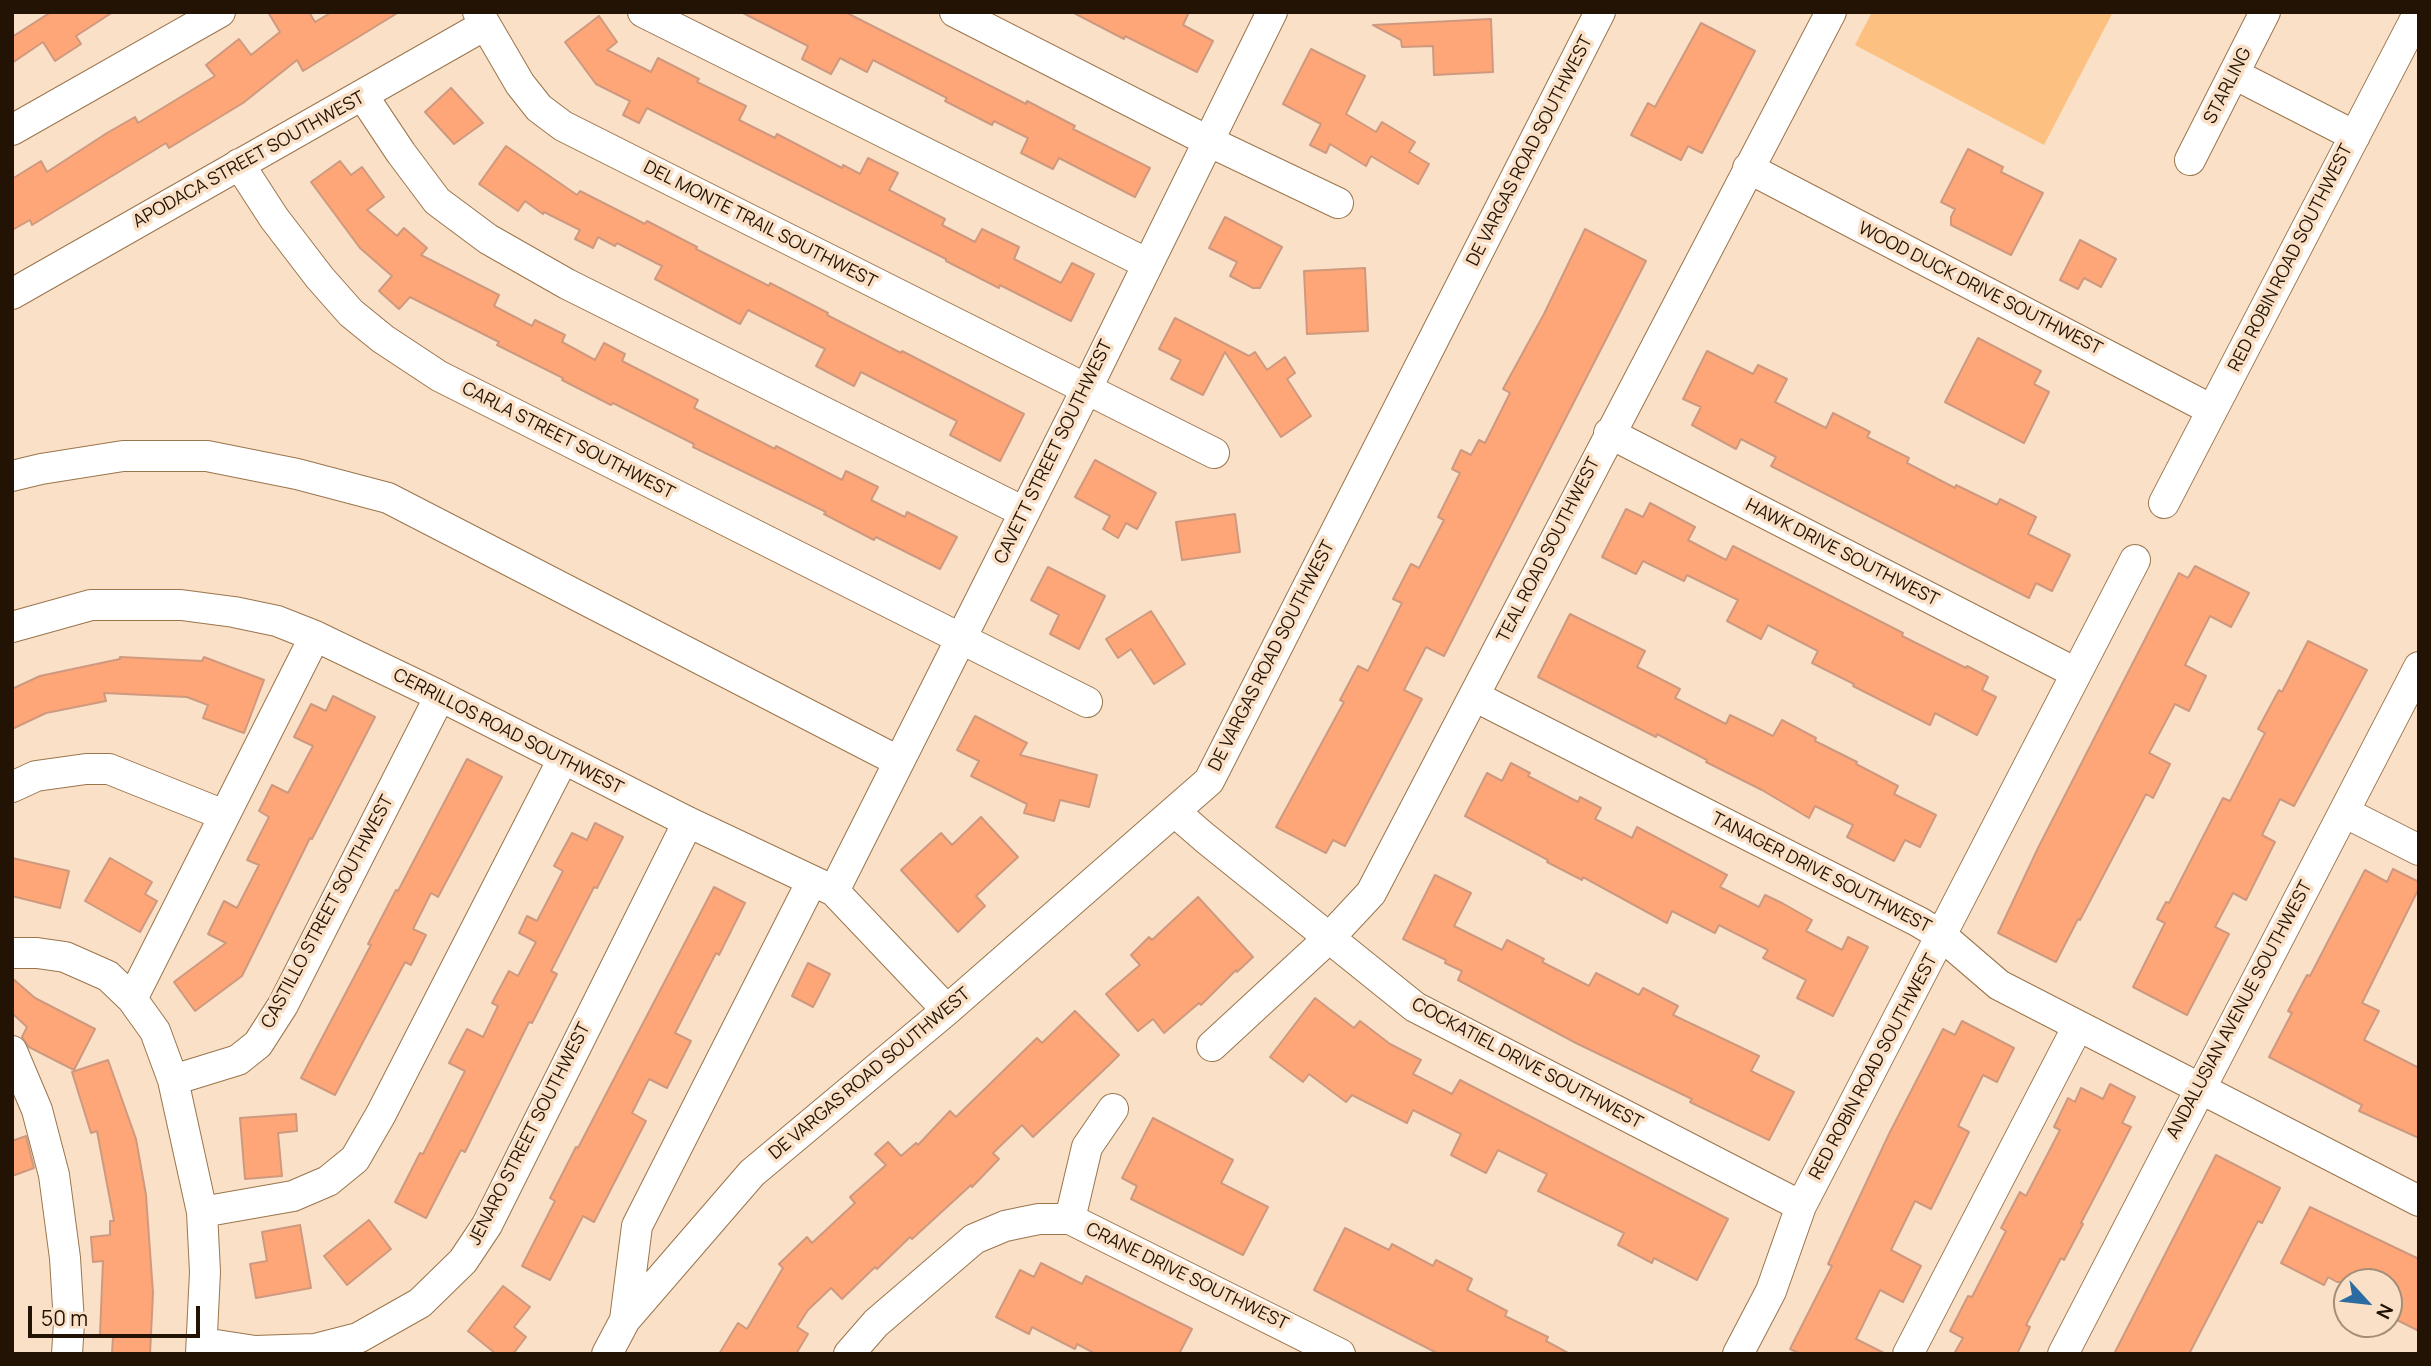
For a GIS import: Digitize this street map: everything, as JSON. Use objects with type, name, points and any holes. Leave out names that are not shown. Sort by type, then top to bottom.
[{"type":"street","points":[[12,130],[220,12]]},
{"type":"street","points":[[643,12],[1146,263]]},
{"type":"street","points":[[955,12],[1208,141],[1338,203]]},
{"type":"street","name":"DE VARGAS ROAD SOUTHWEST","points":[[607,1354],[625,1320],[752,1173],[947,1010],[1209,781],[1600,12]]},
{"type":"street","name":"TEAL ROAD SOUTHWEST","points":[[1212,1046],[1329,938],[1371,893],[1831,12]]},
{"type":"street","name":"STARLING","points":[[2190,160],[2265,12]]},
{"type":"street","name":"RED ROBIN ROAD SOUTHWEST","points":[[2164,503],[2419,12]]},
{"type":"street","name":"CAVETT STREET SOUTHWEST","points":[[625,1320],[637,1226],[823,886],[898,761],[1086,390],[1268,13]]},
{"type":"street","name":"APODACA STREET SOUTHWEST","points":[[12,293],[363,96],[482,19]]},
{"type":"street","name":"DEL MONTE TRAIL SOUTHWEST","points":[[482,19],[520,84],[538,108],[563,126],[1214,453]]},
{"type":"street","points":[[2234,74],[2355,136]]},
{"type":"street","points":[[363,96],[437,201],[488,239],[567,284],[1024,512]]},
{"type":"street","name":"CARLA STREET SOUTHWEST","points":[[239,164],[274,218],[351,313],[383,339],[439,376],[1087,702]]},
{"type":"street","name":"WOOD DUCK DRIVE SOUTHWEST","points":[[1748,168],[2212,410]]},
{"type":"street","name":"HAWK DRIVE SOUTHWEST","points":[[1609,433],[2076,673]]},
{"type":"street","points":[[12,476],[41,468],[123,456],[207,456],[297,474],[388,498],[898,761]]},
{"type":"street","name":"RED ROBIN ROAD SOUTHWEST","points":[[1738,1354],[1771,1290],[1801,1206],[2135,560]]},
{"type":"street","name":"CERRILLOS ROAD SOUTHWEST","points":[[12,627],[91,605],[170,604],[234,612],[277,621],[315,636],[688,822],[823,886],[947,1010]]},
{"type":"street","points":[[132,999],[315,636]]},
{"type":"street","name":"ANDALUSIAN AVENUE SOUTHWEST","points":[[2063,1354],[2419,667]]},
{"type":"street","name":"CASTILLO STREET SOUTHWEST","points":[[173,1080],[238,1060],[258,1044],[283,1004],[440,696]]},
{"type":"street","name":"TANAGER DRIVE SOUTHWEST","points":[[1474,696],[1919,922],[1942,936],[1999,985],[2419,1201]]},
{"type":"street","points":[[202,1212],[293,1196],[328,1181],[355,1159],[381,1114],[563,760]]},
{"type":"street","points":[[12,788],[36,776],[86,769],[109,769],[224,815]]},
{"type":"street","name":"COCKATIEL DRIVE SOUTHWEST","points":[[1175,812],[1415,1007],[1801,1206]]},
{"type":"street","points":[[2344,812],[2419,850]]},
{"type":"street","name":"JENARO STREET SOUTHWEST","points":[[202,1349],[315,1349],[358,1338],[420,1303],[463,1261],[486,1225],[688,822]]},
{"type":"street","points":[[12,953],[65,957],[108,976],[132,999],[155,1031],[173,1080],[202,1212],[205,1272],[202,1349]]},
{"type":"street","points":[[1908,1354],[2078,1026]]},
{"type":"street","points":[[12,1051],[37,1110],[54,1175],[65,1258],[69,1323],[66,1354]]},
{"type":"street","points":[[849,1354],[876,1323],[974,1238],[1024,1222],[1070,1219],[1087,1147],[1113,1109]]},
{"type":"street","name":"CRANE DRIVE SOUTHWEST","points":[[1070,1219],[1340,1354]]},
{"type":"shaded area","points":[[1872,12],[2113,12],[2044,145],[1855,45]]},
{"type":"building","points":[[51,12],[113,12],[76,36],[81,44],[55,61],[43,42],[12,63],[12,37]]},
{"type":"building","points":[[268,12],[309,12],[315,22],[332,12],[399,12],[303,71],[297,60],[243,103],[169,148],[166,143],[32,225],[30,220],[12,230],[12,179],[41,161],[47,172],[135,117],[138,123],[215,76],[206,65],[239,39],[251,55],[280,32]]},
{"type":"building","points":[[741,12],[845,12],[1026,104],[1027,101],[1075,126],[1073,129],[1150,168],[1135,197],[1059,158],[1053,169],[1021,153],[1028,138],[994,121],[992,125],[945,101],[947,98],[873,60],[867,72],[840,58],[831,74],[802,59],[808,46]]},
{"type":"building","points":[[1072,12],[1189,12],[1183,25],[1213,41],[1197,72]]},
{"type":"building","points":[[599,16],[617,42],[607,50],[651,72],[658,58],[699,79],[697,82],[746,106],[739,120],[775,138],[777,134],[842,168],[843,165],[860,174],[868,158],[898,173],[889,190],[945,219],[942,225],[975,242],[982,229],[1019,247],[1014,259],[1061,283],[1072,263],[1094,274],[1071,321],[1000,285],[999,288],[647,108],[639,123],[623,115],[630,101],[596,84],[565,42]]},
{"type":"building","points":[[1491,19],[1493,72],[1434,75],[1433,46],[1402,47],[1401,40],[1373,25]]},
{"type":"building","points":[[1701,23],[1755,51],[1702,153],[1688,146],[1681,160],[1631,135],[1648,103],[1655,107]]},
{"type":"building","points":[[1311,49],[1365,76],[1346,114],[1376,132],[1382,122],[1415,142],[1409,152],[1429,164],[1418,184],[1371,156],[1366,166],[1330,144],[1326,153],[1310,145],[1321,124],[1283,104]]},
{"type":"building","points":[[451,88],[483,123],[454,144],[425,112]]},
{"type":"building","points":[[506,146],[577,195],[580,191],[645,224],[647,221],[697,247],[696,249],[769,286],[770,283],[828,313],[827,315],[1024,414],[1000,461],[950,435],[957,421],[861,372],[854,386],[816,366],[825,349],[748,310],[740,324],[655,279],[662,266],[617,243],[615,246],[598,237],[593,248],[575,239],[580,230],[544,212],[543,214],[525,201],[518,211],[479,184]]},
{"type":"building","points":[[1968,149],[2003,167],[2001,172],[2043,193],[2011,255],[1951,225],[1955,209],[1941,202]]},
{"type":"building","points":[[340,161],[351,175],[362,167],[384,197],[367,210],[397,236],[404,228],[427,248],[421,255],[499,295],[494,306],[532,326],[535,320],[565,335],[562,342],[595,360],[604,343],[625,354],[622,361],[698,400],[694,408],[842,480],[846,471],[878,487],[871,500],[905,517],[907,512],[957,537],[940,569],[876,537],[874,540],[824,514],[826,512],[693,447],[694,444],[562,380],[563,378],[497,345],[499,342],[410,297],[399,309],[379,291],[392,276],[360,248],[311,182]]},
{"type":"building","points":[[1225,217],[1282,247],[1260,288],[1253,288],[1230,276],[1237,262],[1209,248]]},
{"type":"building","points":[[1585,229],[1646,261],[1444,656],[1426,647],[1404,690],[1422,699],[1345,846],[1333,840],[1326,853],[1276,827],[1344,702],[1340,700],[1358,666],[1368,671],[1402,603],[1393,599],[1411,564],[1419,568],[1444,520],[1438,517],[1460,473],[1452,469],[1461,450],[1471,455],[1479,440],[1485,443],[1510,393],[1503,389],[1544,314]]},
{"type":"building","points":[[2080,240],[2116,259],[2101,287],[2084,278],[2078,289],[2060,280]]},
{"type":"building","points":[[1365,268],[1368,331],[1307,334],[1304,271]]},
{"type":"building","points":[[1175,318],[1249,356],[1255,352],[1267,370],[1285,357],[1295,373],[1287,379],[1311,416],[1281,437],[1225,352],[1203,395],[1171,379],[1181,360],[1159,349]]},
{"type":"building","points":[[1978,338],[2041,371],[2034,384],[2049,392],[2024,443],[1945,402]]},
{"type":"building","points":[[1707,351],[1753,374],[1758,365],[1787,379],[1775,402],[1826,428],[1833,413],[1870,432],[1867,437],[1909,458],[1907,463],[1955,488],[1956,485],[1997,505],[2000,499],[2036,517],[2028,534],[2070,555],[2052,591],[2036,583],[2029,598],[1771,466],[1776,457],[1741,439],[1736,449],[1692,425],[1701,407],[1683,399]]},
{"type":"building","points":[[1095,460],[1156,493],[1137,529],[1126,523],[1118,538],[1103,529],[1110,516],[1075,497]]},
{"type":"building","points":[[1650,503],[1695,527],[1688,540],[1726,560],[1733,546],[1903,633],[1902,636],[1988,677],[1982,690],[1996,697],[1977,735],[1935,713],[1930,725],[1853,686],[1854,684],[1812,663],[1818,651],[1768,625],[1761,639],[1727,621],[1738,600],[1687,575],[1684,581],[1643,561],[1636,574],[1602,557],[1626,509],[1643,517]]},
{"type":"building","points":[[1235,514],[1240,552],[1182,560],[1176,522]]},
{"type":"building","points":[[2195,566],[2249,593],[2231,627],[2210,616],[2185,665],[2206,676],[2189,711],[2175,704],[2149,753],[2170,764],[2153,798],[2146,794],[2056,962],[1998,933],[2039,846],[2179,573],[2188,578]]},
{"type":"building","points":[[1048,567],[1105,596],[1079,649],[1050,634],[1059,615],[1031,600]]},
{"type":"building","points":[[1151,611],[1185,664],[1154,684],[1131,649],[1118,658],[1106,639]]},
{"type":"building","points":[[1570,614],[1645,651],[1637,667],[1680,689],[1675,698],[1726,724],[1730,715],[1773,736],[1782,720],[1898,786],[1894,794],[1936,815],[1920,847],[1905,840],[1894,861],[1847,837],[1853,825],[1815,806],[1809,818],[1762,790],[1706,762],[1707,760],[1538,677]]},
{"type":"building","points":[[2308,641],[2367,670],[2294,806],[2280,799],[2262,835],[2275,842],[2246,900],[2233,893],[2215,927],[2229,934],[2187,1015],[2133,987],[2165,923],[2157,919],[2166,902],[2169,903],[2223,798],[2230,801],[2265,733],[2258,729],[2279,690],[2282,692]]},
{"type":"building","points":[[120,657],[202,661],[204,657],[264,680],[244,733],[203,718],[208,705],[187,697],[104,693],[106,701],[46,713],[12,729],[12,689],[40,676]]},
{"type":"building","points":[[333,696],[375,717],[312,839],[310,838],[242,976],[195,1011],[174,982],[226,943],[208,934],[224,901],[237,908],[259,865],[247,860],[269,817],[259,811],[272,785],[288,793],[313,746],[294,737],[311,704],[326,711]]},
{"type":"building","points":[[975,716],[1027,743],[1020,755],[1097,775],[1089,807],[1060,800],[1054,821],[1024,813],[1027,804],[971,776],[979,761],[957,750]]},
{"type":"building","points":[[467,759],[502,777],[438,897],[431,893],[413,929],[426,935],[411,965],[405,962],[335,1095],[301,1078],[371,945],[368,944],[396,890],[398,891]]},
{"type":"building","points":[[1511,763],[1530,773],[1528,776],[1578,802],[1580,797],[1601,808],[1595,819],[1632,838],[1637,827],[1727,875],[1720,887],[1759,907],[1765,895],[1782,903],[1812,920],[1806,931],[1842,950],[1848,937],[1868,947],[1833,1016],[1797,998],[1806,980],[1763,958],[1768,950],[1719,925],[1715,933],[1672,911],[1667,923],[1583,877],[1582,880],[1547,862],[1548,860],[1465,816],[1487,773],[1502,781]]},
{"type":"building","points":[[981,817],[1018,857],[976,896],[985,906],[958,932],[901,870],[941,833],[952,845]]},
{"type":"building","points":[[595,823],[623,837],[551,971],[557,974],[532,1023],[529,1022],[465,1152],[461,1150],[426,1218],[395,1202],[465,1071],[449,1063],[467,1029],[483,1037],[498,1006],[492,1003],[509,971],[518,976],[536,942],[519,933],[527,916],[537,921],[563,871],[554,866],[572,833],[587,840]]},
{"type":"building","points":[[12,858],[69,871],[60,908],[12,896]]},
{"type":"building","points":[[110,858],[152,882],[145,894],[157,901],[140,932],[85,901]]},
{"type":"building","points":[[2393,869],[2419,882],[2419,888],[2362,1003],[2379,1011],[2364,1040],[2419,1068],[2419,1138],[2359,1111],[2362,1105],[2269,1057],[2292,1013],[2288,1011],[2307,975],[2310,976],[2365,870],[2387,882]]},
{"type":"building","points":[[1435,875],[1471,893],[1454,926],[1502,950],[1507,940],[1589,986],[1596,973],[1639,995],[1643,988],[1678,1006],[1673,1015],[1759,1056],[1751,1071],[1794,1092],[1769,1140],[1690,1102],[1692,1099],[1576,1043],[1458,980],[1462,971],[1403,939]]},
{"type":"building","points":[[714,887],[745,903],[675,1033],[691,1041],[667,1088],[649,1079],[632,1113],[646,1121],[594,1222],[583,1216],[550,1280],[522,1266],[555,1201],[550,1198]]},
{"type":"building","points":[[1198,897],[1253,957],[1201,1005],[1199,1003],[1164,1033],[1153,1019],[1138,1031],[1106,994],[1140,965],[1131,955],[1149,937],[1152,940]]},
{"type":"building","points":[[808,963],[830,974],[813,1007],[792,996]]},
{"type":"building","points":[[12,978],[35,998],[95,1029],[74,1070],[29,1047],[22,1037],[27,1027],[12,1013]]},
{"type":"building","points":[[1315,998],[1354,1028],[1360,1021],[1390,1044],[1421,1060],[1413,1074],[1452,1094],[1460,1080],[1728,1219],[1697,1280],[1654,1258],[1652,1263],[1618,1245],[1624,1233],[1538,1191],[1547,1174],[1498,1150],[1486,1173],[1451,1155],[1461,1134],[1413,1110],[1407,1123],[1352,1095],[1346,1102],[1309,1074],[1303,1082],[1270,1057]]},
{"type":"building","points":[[1075,1011],[1119,1055],[1109,1065],[1033,1137],[1022,1125],[993,1153],[999,1159],[972,1187],[971,1185],[912,1239],[910,1237],[877,1269],[875,1267],[842,1299],[831,1288],[808,1310],[797,1327],[808,1334],[796,1354],[719,1354],[738,1323],[747,1329],[783,1268],[779,1264],[807,1237],[812,1243],[855,1203],[850,1197],[886,1165],[875,1154],[888,1142],[901,1156],[916,1143],[918,1145],[950,1111],[956,1117],[1037,1038],[1042,1043]]},
{"type":"building","points":[[1962,1021],[2014,1048],[1997,1082],[1983,1075],[1958,1126],[1969,1132],[1931,1209],[1915,1201],[1891,1250],[1921,1266],[1903,1302],[1880,1290],[1856,1339],[1886,1354],[1801,1354],[1790,1349],[1832,1266],[1828,1264],[1889,1134],[1943,1029],[1955,1035]]},
{"type":"building","points":[[108,1060],[136,1139],[146,1195],[153,1293],[150,1354],[112,1354],[113,1336],[100,1335],[103,1261],[93,1262],[91,1237],[110,1235],[110,1221],[114,1221],[97,1131],[91,1133],[72,1072]]},
{"type":"building","points":[[2110,1084],[2135,1097],[2122,1123],[2131,1127],[2064,1260],[2061,1258],[2026,1325],[2030,1327],[2017,1354],[1954,1354],[1963,1338],[1950,1331],[1968,1296],[1972,1297],[2006,1231],[2001,1228],[2020,1192],[2026,1196],[2060,1130],[2054,1127],[2068,1098],[2075,1102],[2081,1088],[2103,1099]]},
{"type":"building","points":[[296,1114],[297,1131],[278,1133],[282,1176],[245,1179],[240,1118]]},
{"type":"building","points":[[1153,1118],[1233,1160],[1221,1183],[1268,1207],[1243,1255],[1131,1199],[1137,1186],[1122,1178]]},
{"type":"building","points":[[26,1136],[34,1168],[12,1176],[12,1141]]},
{"type":"building","points":[[2216,1155],[2280,1188],[2262,1223],[2258,1221],[2189,1354],[2114,1354]]},
{"type":"building","points":[[2310,1207],[2419,1259],[2419,1331],[2403,1323],[2403,1268],[2333,1268],[2333,1280],[2328,1277],[2324,1285],[2281,1263]]},
{"type":"building","points":[[369,1220],[391,1249],[347,1285],[324,1256]]},
{"type":"building","points":[[300,1225],[311,1288],[256,1298],[250,1264],[267,1261],[262,1232]]},
{"type":"building","points":[[1345,1228],[1389,1250],[1392,1244],[1433,1266],[1436,1260],[1472,1279],[1467,1290],[1507,1311],[1505,1316],[1548,1337],[1546,1341],[1570,1354],[1439,1354],[1314,1290]]},
{"type":"building","points":[[1041,1263],[1082,1284],[1086,1276],[1192,1329],[1179,1354],[1096,1354],[1077,1344],[1075,1349],[1032,1327],[1029,1334],[996,1317],[1020,1270],[1034,1277]]},
{"type":"building","points":[[503,1286],[530,1307],[514,1327],[526,1337],[513,1354],[496,1354],[468,1331]]}]
